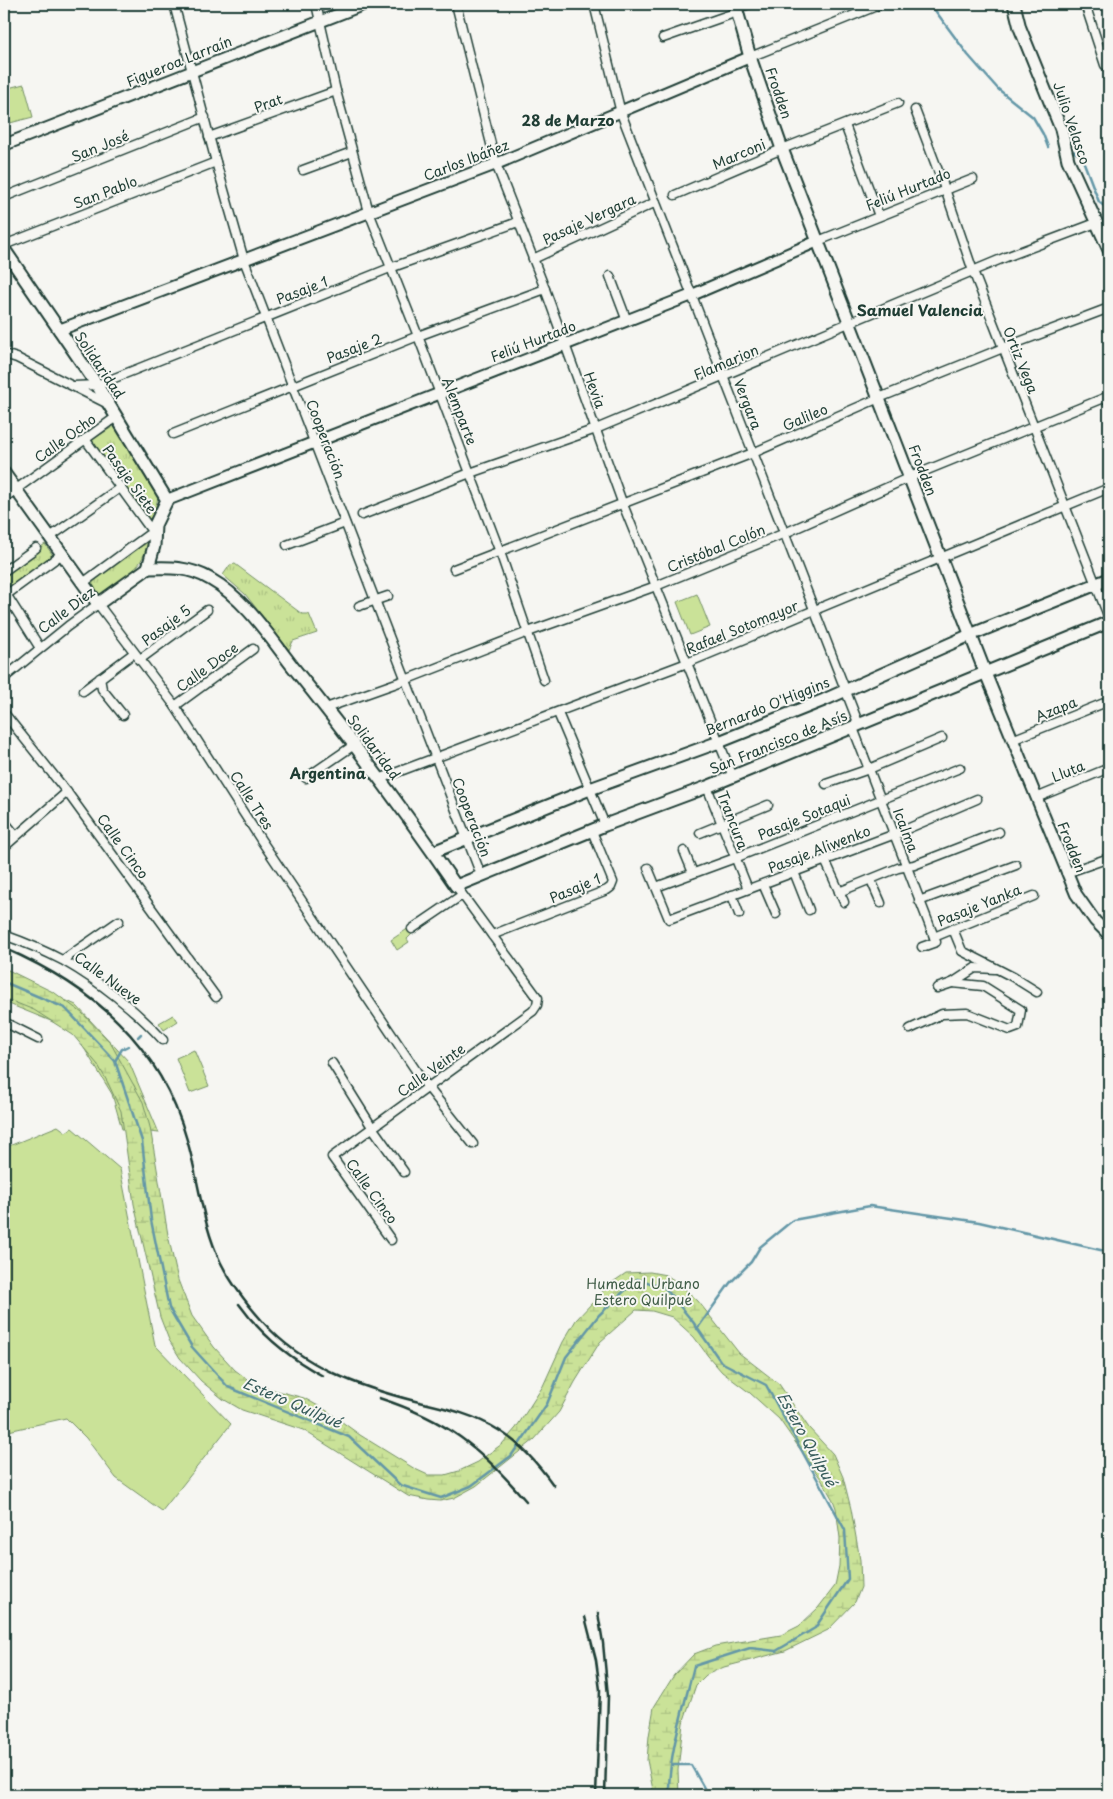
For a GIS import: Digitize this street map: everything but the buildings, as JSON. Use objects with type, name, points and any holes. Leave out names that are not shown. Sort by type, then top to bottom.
[{"type":"main road","name":"Julio Velasco","points":[[1014,4],[1020,28],[1061,129],[1068,160],[1109,250]]},
{"type":"main road","name":"Frodden","points":[[736,8],[750,57],[782,149],[985,672]]},
{"type":"main road","name":"Solidaridad","points":[[4,249],[97,385],[167,500]]},
{"type":"main road","name":"Calle Tres","points":[[4,473],[98,604]]},
{"type":"main road","points":[[148,568],[159,514],[167,500]]},
{"type":"main road","name":"Solidaridad","points":[[148,568],[175,567],[189,570],[212,580],[254,618],[354,745],[459,890]]},
{"type":"main road","name":"Calle Diez","points":[[98,604],[148,568]]},
{"type":"main road","name":"Bernardo O'Higgins","points":[[433,852],[590,789],[719,742],[846,690],[970,635],[1109,579]]},
{"type":"main road","name":"San Francisco de Asís","points":[[459,890],[481,875],[605,825],[733,777],[1109,620]]},
{"type":"street","name":"Cooperación","points":[[174,4],[209,138],[244,260],[481,875]]},
{"type":"street","name":"Alemparte","points":[[316,4],[336,91],[369,212],[500,552],[544,680]]},
{"type":"street","name":"Figueroa Larraín","points":[[4,146],[192,70],[365,4]]},
{"type":"street","name":"Hevia","points":[[456,4],[496,164],[622,502],[733,777]]},
{"type":"street","name":"Vergara","points":[[594,4],[621,113],[816,611],[846,690],[856,727]]},
{"type":"street","points":[[663,38],[750,4]]},
{"type":"street","name":"Carlos Ibáñez","points":[[59,330],[496,164],[879,4]]},
{"type":"street","points":[[1085,4],[1106,66]]},
{"type":"street","name":"Prat","points":[[209,138],[336,91]]},
{"type":"street","name":"Marconi","points":[[674,195],[782,149],[898,103]]},
{"type":"street","name":"Ortiz Vega","points":[[915,110],[973,271],[1109,620]]},
{"type":"street","name":"San José","points":[[4,197],[205,117]]},
{"type":"street","points":[[845,125],[879,216]]},
{"type":"street","points":[[303,170],[352,152]]},
{"type":"street","name":"San Pablo","points":[[4,245],[216,162]]},
{"type":"street","name":"Feliú Hurtado","points":[[167,500],[627,321],[879,216],[974,179]]},
{"type":"street","name":"Pasaje Vergara","points":[[533,259],[656,202]]},
{"type":"street","name":"Pasaje 1","points":[[74,386],[97,385],[390,268],[518,222]]},
{"type":"street","name":"Flamarion","points":[[362,514],[470,473],[596,429],[973,271],[1096,223]]},
{"type":"street","points":[[610,276],[627,321]]},
{"type":"street","name":"Pasaje 2","points":[[173,434],[292,385],[544,289]]},
{"type":"street","name":"Galileo","points":[[454,569],[622,502],[753,453],[879,398],[1109,308]]},
{"type":"street","points":[[4,354],[17,358],[109,404]]},
{"type":"street","name":"Cristóbal Colón","points":[[326,708],[656,586],[784,533],[909,478],[1109,396]]},
{"type":"street","name":"Calle Ocho","points":[[4,498],[116,417]]},
{"type":"street","name":"Pasaje Siete","points":[[85,439],[154,534]]},
{"type":"street","points":[[50,538],[121,487]]},
{"type":"street","name":"Rafael Sotomayor","points":[[379,779],[687,663],[1109,488]]},
{"type":"street","points":[[287,545],[345,523]]},
{"type":"street","points":[[83,583],[148,534],[154,534]]},
{"type":"street","points":[[4,571],[36,548]]},
{"type":"street","points":[[40,648],[5,593],[62,554]]},
{"type":"street","points":[[359,606],[388,596]]},
{"type":"street","name":"Calle Diez","points":[[4,678],[98,604]]},
{"type":"street","name":"Calle Tres","points":[[98,604],[175,706],[254,830],[351,975],[429,1088],[473,1144]]},
{"type":"street","name":"Pasaje 5","points":[[139,660],[207,610]]},
{"type":"street","name":"Calle Doce","points":[[175,706],[253,649]]},
{"type":"street","points":[[82,691],[134,653]]},
{"type":"street","name":"Frodden","points":[[985,672],[1066,873],[1084,907],[1109,935]]},
{"type":"street","points":[[100,678],[102,690],[123,715]]},
{"type":"street","name":"Azapa","points":[[1012,740],[1109,701]]},
{"type":"street","name":"Calle Cinco","points":[[4,713],[67,792],[216,997]]},
{"type":"street","points":[[558,713],[605,825]]},
{"type":"street","name":"Icalma","points":[[856,727],[868,769],[935,939]]},
{"type":"street","points":[[826,784],[868,769],[942,738]]},
{"type":"street","points":[[306,778],[354,745]]},
{"type":"street","name":"Pasaje Sotaqui","points":[[656,886],[735,858],[960,768]]},
{"type":"street","name":"Lluta","points":[[1036,798],[1109,768]]},
{"type":"street","name":"Trancura","points":[[707,787],[748,889]]},
{"type":"street","points":[[4,847],[67,792]]},
{"type":"street","name":"Pasaje Aliwenko","points":[[656,886],[669,919],[895,834],[977,799]]},
{"type":"street","points":[[700,834],[768,805]]},
{"type":"street","points":[[4,821],[16,836]]},
{"type":"street","name":"Pasaje 1","points":[[492,935],[607,890],[611,886],[613,882],[592,831]]},
{"type":"street","points":[[840,892],[898,868],[906,867],[999,832]]},
{"type":"street","points":[[684,851],[693,873]]},
{"type":"street","points":[[1066,873],[1109,858]]},
{"type":"street","points":[[825,860],[844,902]]},
{"type":"street","points":[[919,901],[1016,865]]},
{"type":"street","points":[[648,868],[656,886]]},
{"type":"street","points":[[794,872],[809,910]]},
{"type":"street","points":[[871,880],[881,903]]},
{"type":"street","points":[[763,884],[776,914]]},
{"type":"street","points":[[412,929],[459,890]]},
{"type":"street","name":"Solidaridad","points":[[459,890],[538,998]]},
{"type":"street","points":[[732,896],[739,914]]},
{"type":"street","name":"Pasaje Yanka","points":[[922,947],[953,929],[1034,896]]},
{"type":"street","points":[[63,960],[120,921]]},
{"type":"street","points":[[953,929],[962,951],[1000,970],[1037,992]]},
{"type":"street","name":"Calle Nueve","points":[[5,934],[63,960],[89,977],[146,1021],[163,1040]]},
{"type":"street","points":[[937,988],[952,983],[975,968],[1000,970]]},
{"type":"street","points":[[910,1029],[942,1014],[967,1013],[1010,1030],[1018,1027],[1021,1010],[983,986],[952,983]]},
{"type":"street","name":"Calle Veinte","points":[[332,1157],[533,1012],[538,998]]},
{"type":"street","points":[[4,1022],[38,1039]]},
{"type":"street","points":[[332,1063],[372,1127],[404,1172]]},
{"type":"street","name":"Calle Cinco","points":[[332,1157],[391,1240]]},
{"type":"green space","points":[[24,84],[33,117],[10,123],[4,89]]},
{"type":"green space","points":[[114,426],[139,463],[158,497],[155,511],[150,519],[145,517],[90,441]]},
{"type":"green space","points":[[150,537],[143,557],[133,571],[103,594],[99,594],[89,581]]},
{"type":"green space","points":[[45,544],[55,558],[7,593],[4,589],[4,574]]},
{"type":"green space","points":[[235,564],[302,614],[309,614],[317,633],[293,641],[289,650],[245,594],[223,575],[230,565]]},
{"type":"green space","points":[[697,594],[710,627],[690,635],[677,602]]},
{"type":"green space","points":[[409,928],[412,934],[407,939],[409,942],[397,950],[391,940]]},
{"type":"green space","name":"Humedal Urbano Estero Quilpué","points":[[4,968],[55,993],[82,1013],[110,1042],[143,1102],[150,1127],[168,1235],[178,1280],[192,1316],[214,1347],[235,1370],[255,1385],[304,1398],[327,1411],[360,1435],[428,1475],[445,1475],[459,1471],[478,1462],[502,1444],[516,1428],[543,1386],[563,1342],[576,1320],[610,1284],[626,1273],[650,1272],[666,1275],[677,1282],[698,1301],[739,1353],[779,1384],[809,1428],[833,1454],[843,1477],[860,1560],[861,1587],[855,1602],[828,1630],[785,1651],[724,1667],[706,1675],[696,1685],[683,1723],[678,1770],[679,1795],[654,1795],[647,1760],[654,1707],[674,1675],[694,1654],[715,1646],[781,1635],[799,1626],[818,1608],[835,1586],[839,1566],[840,1538],[836,1508],[821,1479],[779,1419],[750,1393],[722,1372],[694,1337],[672,1317],[652,1311],[636,1310],[600,1342],[559,1412],[534,1440],[476,1486],[454,1498],[440,1501],[408,1496],[303,1430],[242,1410],[223,1399],[201,1381],[180,1358],[169,1340],[160,1317],[134,1204],[121,1111],[108,1083],[98,1065],[73,1035],[34,1010],[4,998]]},
{"type":"green space","points":[[4,973],[76,1005],[129,1062],[159,1133],[122,1129],[112,1094],[73,1030],[4,1002]]},
{"type":"green space","points":[[173,1015],[178,1021],[164,1030],[159,1023]]},
{"type":"green space","points":[[194,1050],[209,1086],[190,1093],[176,1058]]},
{"type":"green space","points":[[58,1126],[66,1132],[72,1128],[120,1169],[155,1345],[231,1424],[162,1511],[116,1478],[86,1438],[66,1418],[4,1432],[4,1284],[7,1283],[9,1146]]},
{"type":"waterway","points":[[933,4],[934,9],[968,55],[998,89],[1033,117],[1048,147]]},
{"type":"waterway","points":[[1070,150],[1081,155],[1099,202],[1109,210]]},
{"type":"waterway","name":"Estero Quilpué","points":[[4,982],[65,1008],[115,1061],[142,1141],[151,1220],[169,1308],[192,1347],[228,1387],[349,1437],[400,1485],[441,1498],[471,1486],[511,1456],[547,1404],[566,1357],[599,1315],[637,1279],[664,1287],[693,1322],[721,1362],[766,1385],[845,1530],[848,1579],[815,1628],[776,1651],[750,1648],[694,1666],[674,1747],[669,1780],[669,1795]]},
{"type":"waterway","points":[[138,1037],[141,1034]]},
{"type":"waterway","points":[[115,1061],[122,1049],[128,1046]]},
{"type":"waterway","points":[[697,1329],[730,1283],[751,1262],[760,1247],[793,1220],[870,1206],[979,1222],[1109,1252]]},
{"type":"waterway","points":[[672,1765],[691,1765],[708,1795]]},
{"type":"railway","points":[[4,948],[66,981],[94,1001],[119,1023],[141,1047],[160,1075],[175,1106],[187,1140],[209,1233],[221,1263],[246,1301],[279,1338],[296,1352],[314,1363],[353,1382],[459,1412],[490,1425],[523,1449],[554,1486]]},
{"type":"railway","points":[[239,1304],[276,1345],[299,1362],[323,1376]]},
{"type":"railway","points":[[379,1398],[424,1416],[461,1437],[493,1465],[526,1501]]},
{"type":"railway","points":[[598,1613],[608,1696],[605,1795]]},
{"type":"railway","points":[[585,1617],[596,1660],[600,1690],[596,1795]]},
{"type":"district","name":"28 de Marzo","points":[[568,119]]},
{"type":"district","name":"Samuel Valencia","points":[[920,309]]},
{"type":"district","name":"Argentina","points":[[328,772]]}]
